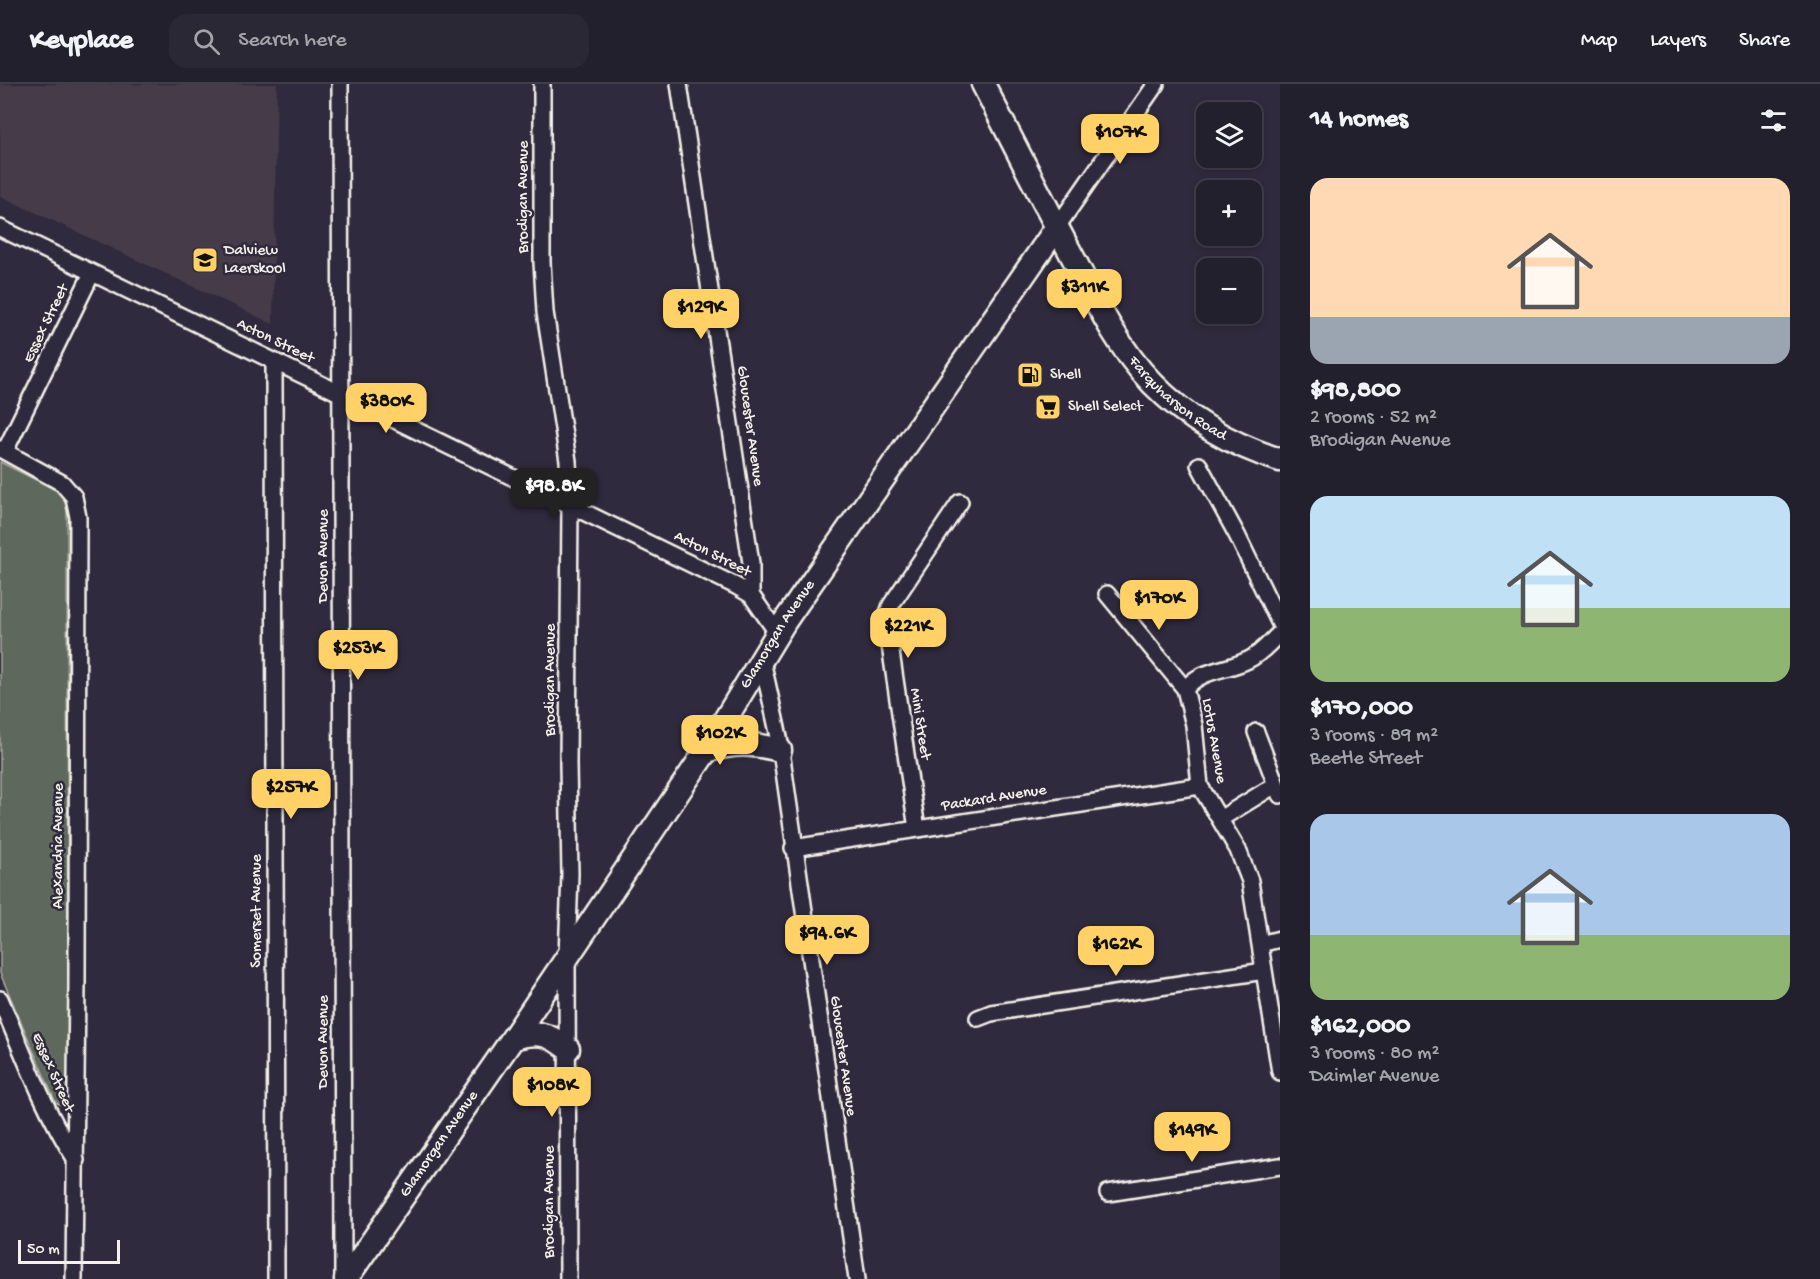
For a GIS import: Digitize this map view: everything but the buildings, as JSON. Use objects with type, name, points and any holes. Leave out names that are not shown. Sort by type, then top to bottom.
[{"type":"street","name":"Devon Avenue","points":[[340,84],[345,1279]]},
{"type":"street","name":"Brodigan Avenue","points":[[542,84],[542,262],[550,354],[568,461],[570,505],[568,764],[570,874],[567,957],[568,1279]]},
{"type":"street","name":"Gloucester Avenue","points":[[679,84],[751,563],[751,595]]},
{"type":"street","name":"Farquharson Road","points":[[983,84],[1057,227],[1127,352],[1152,383],[1186,412],[1215,432],[1246,448],[1280,460]]},
{"type":"street","name":"Glamorgan Avenue","points":[[345,1279],[513,1038],[706,751],[778,634],[1156,84]]},
{"type":"street","name":"Acton Street","points":[[0,228],[751,595],[778,634]]},
{"type":"street","name":"Essex Street","points":[[2,450],[92,273]]},
{"type":"street","name":"Somerset Avenue","points":[[273,362],[276,1279]]},
{"type":"street","name":"Alexandria Avenue","points":[[2,450],[62,483],[74,498],[78,517],[75,1279]]},
{"type":"street","points":[[1199,465],[1280,624]]},
{"type":"street","name":"Mini Street","points":[[917,829],[886,618],[891,605],[960,502]]},
{"type":"street","points":[[1107,594],[1185,689],[1190,683],[1209,672],[1235,666],[1250,659],[1280,633]]},
{"type":"street","name":"Gloucester Avenue","points":[[762,660],[780,750],[857,1279]]},
{"type":"street","name":"Lotus Avenue","points":[[1185,689],[1194,725],[1200,786],[1238,850],[1250,881],[1280,1072]]},
{"type":"street","points":[[1220,819],[1277,790],[1256,732]]},
{"type":"street","points":[[706,751],[738,743],[757,744],[780,750]]},
{"type":"street","name":"Packard Avenue","points":[[793,848],[1200,786]]},
{"type":"street","points":[[1260,944],[1280,939]]},
{"type":"street","points":[[978,1018],[991,1013],[1264,970]]},
{"type":"street","name":"Essex Street","points":[[0,999],[46,1106],[76,1160]]},
{"type":"street","points":[[513,1038],[527,1034],[546,1035],[568,1049]]},
{"type":"street","points":[[1108,1193],[1280,1166]]},
{"type":"shaded area","name":"Dalview Laerskool","points":[[0,84],[277,84],[273,324],[0,196]]},
{"type":"green space","points":[[0,462],[58,491],[63,496],[67,511],[68,1097],[67,1102],[62,1105],[56,1103],[0,973]]},
{"type":"place","name":"Dalview Laerskool","points":[[205,260]]},
{"type":"place","name":"Shell","points":[[1030,375]]},
{"type":"place","name":"Shell Select","points":[[1048,407]]}]
